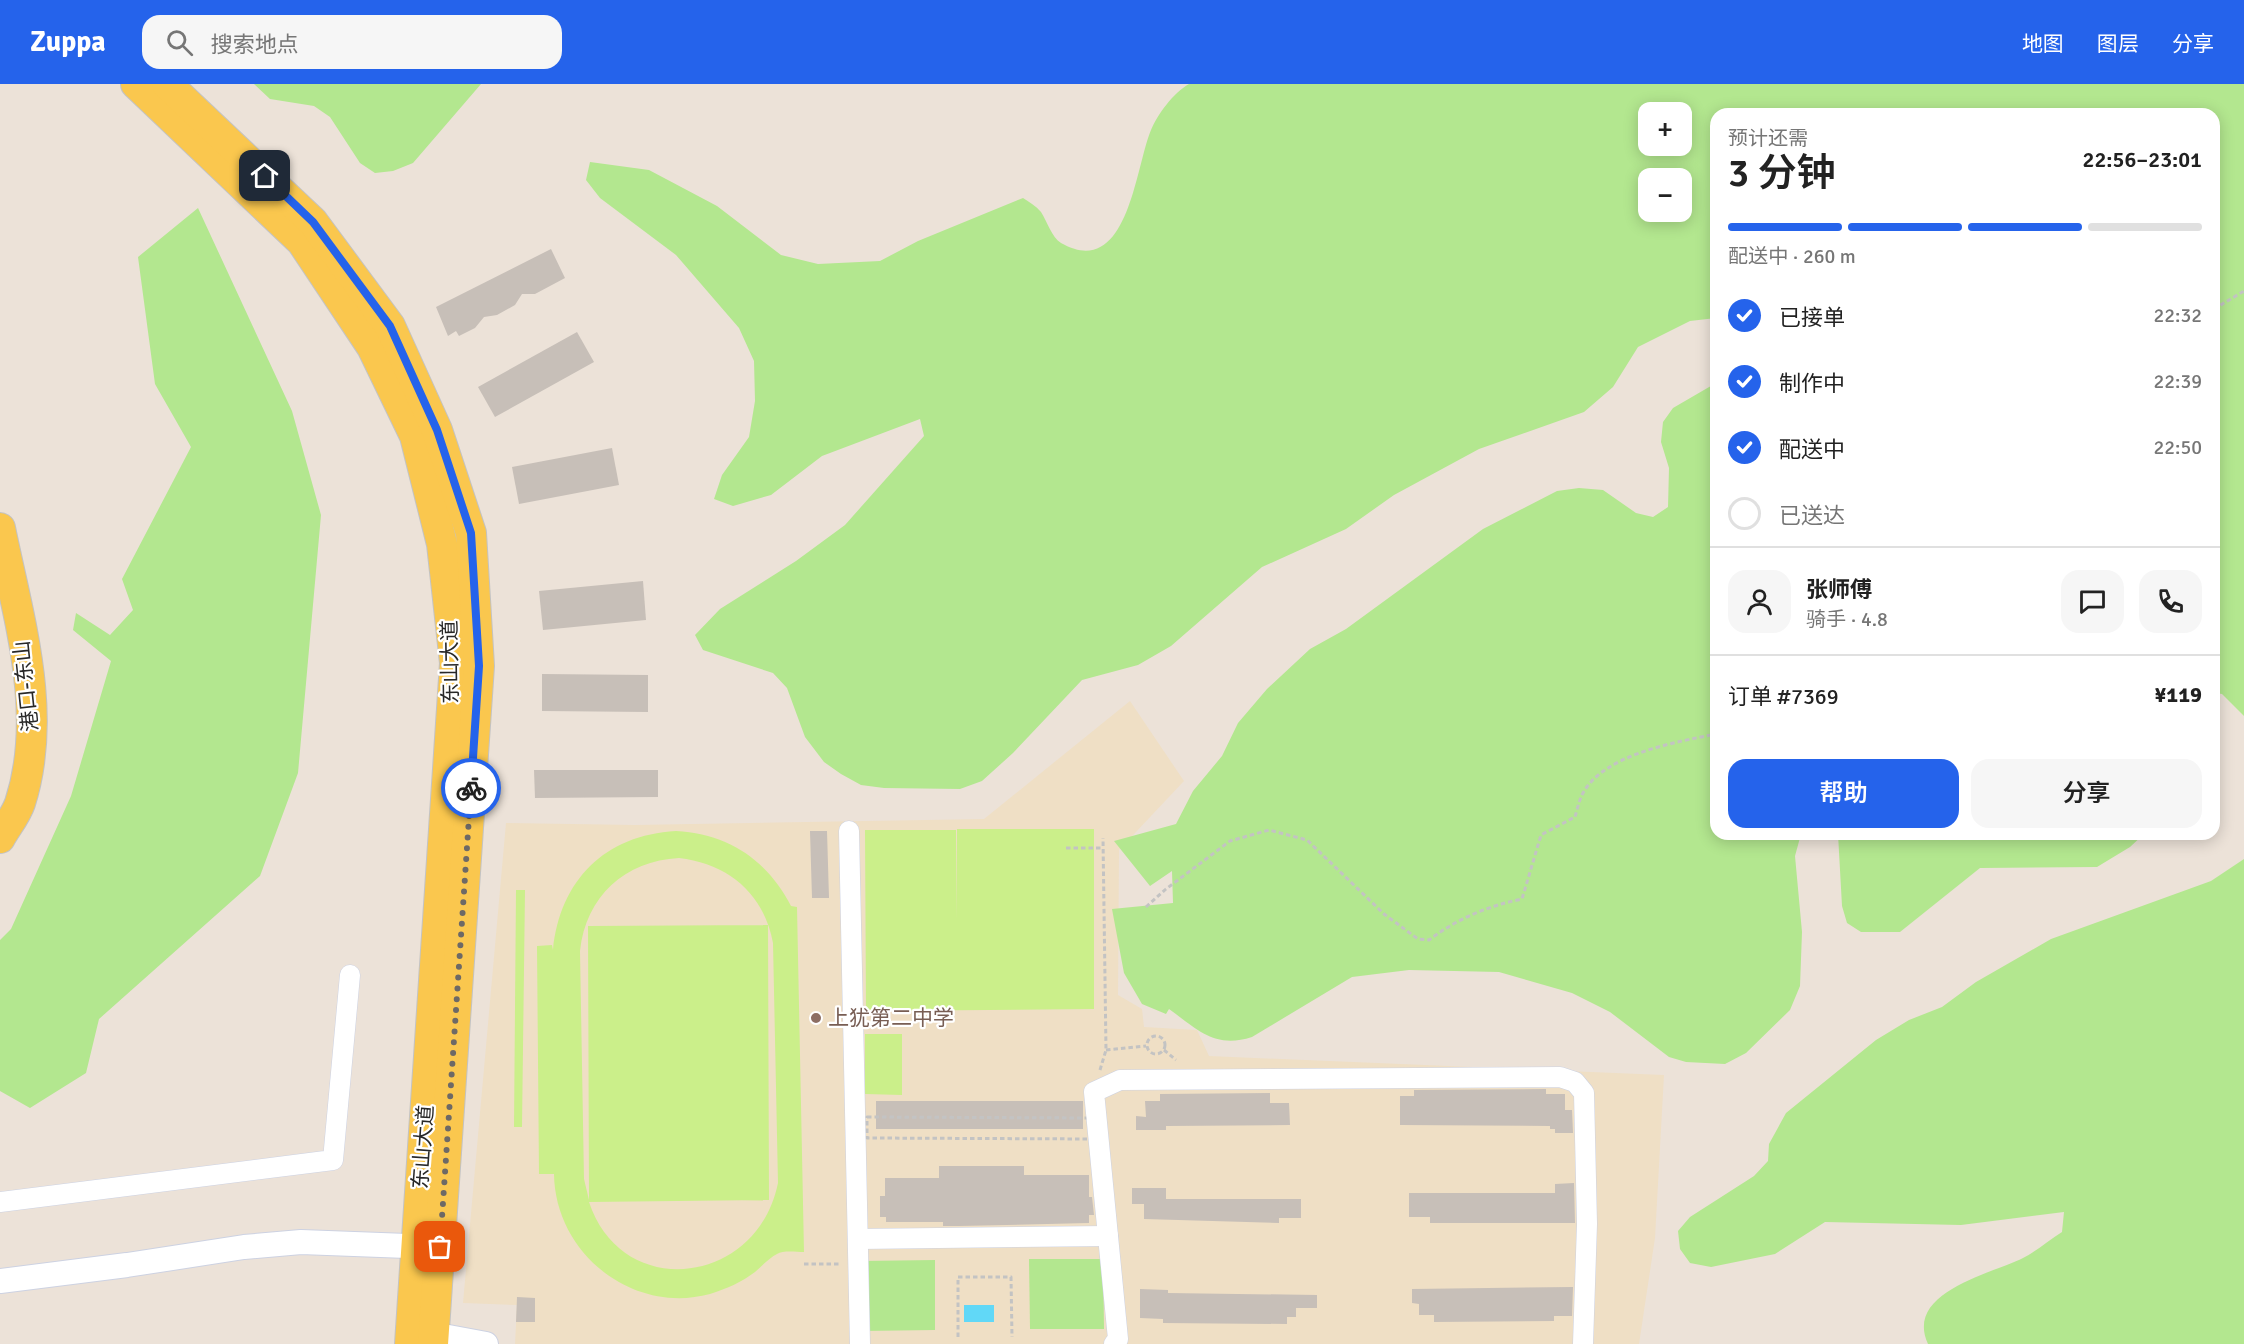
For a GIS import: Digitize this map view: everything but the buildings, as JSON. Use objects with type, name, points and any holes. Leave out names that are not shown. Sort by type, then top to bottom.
[{"type":"main road","name":"东山大道","points":[[136,84],[302,242],[372,347],[415,436],[442,544],[455,663],[422,1338]]},
{"type":"main road","name":"东山大道","points":[[167,84],[313,222],[390,326],[437,430],[471,533],[479,666],[428,1247]]},
{"type":"main road","name":"港口-东山","points":[[0,528],[22,640],[32,708],[31,759],[19,805],[0,838]]},
{"type":"street","points":[[849,831],[861,1344]]},
{"type":"street","points":[[0,1202],[333,1160],[350,975]]},
{"type":"street","points":[[1114,1344],[1118,1339],[1094,1092],[1120,1080],[1560,1077],[1575,1082],[1584,1093],[1587,1224],[1582,1344]]},
{"type":"street","points":[[858,1239],[1108,1236]]},
{"type":"street","points":[[0,1281],[244,1247],[301,1242],[353,1242],[428,1247]]},
{"type":"street","points":[[422,1338],[486,1344]]},
{"type":"path","points":[[2220,305],[2244,291]]},
{"type":"path","points":[[1146,907],[1230,841],[1269,830],[1307,840],[1384,914],[1418,939],[1429,940],[1452,923],[1499,904],[1522,899],[1541,835],[1575,817],[1583,793],[1603,771],[1657,746],[1710,735]]},
{"type":"path","points":[[1094,1092],[1106,1050],[1103,838]]},
{"type":"path","points":[[1066,848],[1103,848]]},
{"type":"path","points":[[1146,1046],[1150,1038],[1159,1036],[1165,1043],[1164,1050]]},
{"type":"path","points":[[1106,1050],[1146,1046],[1155,1054],[1164,1050]]},
{"type":"path","points":[[1164,1050],[1180,1062]]},
{"type":"path","points":[[867,1117],[1094,1118],[1094,1139],[867,1138],[867,1117]]},
{"type":"path","points":[[804,1264],[845,1264]]},
{"type":"path","points":[[958,1337],[957,1277],[1011,1277],[1011,1337]]},
{"type":"shaded area","name":"上犹第二中学","points":[[1130,701],[1184,781],[1119,850],[1118,995],[1142,1009],[1144,1027],[1197,1030],[1209,1056],[1664,1075],[1655,1238],[1639,1344],[515,1344],[517,1305],[463,1303],[506,823],[635,825],[984,819]]},
{"type":"green space","points":[[254,84],[481,84],[413,163],[393,171],[375,173],[360,163],[330,117],[314,106],[270,99]]},
{"type":"green space","points":[[1189,84],[2244,84],[2244,716],[2220,694],[2220,108],[1710,108],[1710,319],[1690,321],[1638,347],[1613,387],[1584,412],[1479,449],[1394,495],[1346,529],[1262,567],[1171,646],[1138,665],[1082,680],[1013,753],[982,781],[960,789],[884,788],[861,785],[841,774],[824,762],[805,737],[787,688],[773,673],[703,650],[695,635],[720,609],[796,561],[845,525],[924,436],[920,419],[822,456],[771,495],[733,506],[714,499],[722,475],[749,437],[755,401],[754,361],[739,328],[676,255],[600,198],[586,180],[590,162],[649,170],[717,206],[781,255],[818,264],[880,261],[918,241],[1023,198],[1041,212],[1058,241],[1083,251],[1101,247],[1115,234],[1133,192],[1151,130],[1167,104]]},
{"type":"green space","points":[[198,208],[292,411],[321,515],[298,773],[260,876],[99,1019],[86,1073],[30,1108],[0,1091],[0,940],[11,929],[71,796],[111,661],[73,630],[76,613],[110,635],[133,610],[122,579],[191,447],[155,384],[138,257]]},
{"type":"green space","points":[[1710,386],[1710,840],[1799,840],[1795,856],[1802,932],[1800,986],[1790,1010],[1746,1053],[1725,1064],[1686,1062],[1669,1057],[1610,1012],[1572,993],[1499,972],[1409,970],[1352,977],[1252,1037],[1228,1041],[1207,1035],[1169,1009],[1166,1014],[1142,1004],[1124,973],[1112,909],[1173,903],[1172,871],[1150,886],[1114,841],[1176,824],[1193,791],[1222,756],[1238,723],[1267,689],[1310,649],[1346,629],[1483,529],[1557,491],[1579,488],[1603,490],[1636,513],[1653,517],[1668,507],[1669,468],[1661,442],[1663,422],[1673,408]]},
{"type":"green space","points":[[957,829],[1094,829],[1094,1009],[866,1011],[865,830],[956,830],[957,920]]},
{"type":"green space","points":[[676,831],[695,833],[729,844],[758,863],[770,875],[791,906],[797,907],[804,1252],[780,1253],[750,1276],[710,1294],[681,1298],[653,1295],[627,1286],[603,1272],[583,1252],[568,1229],[558,1203],[554,1174],[539,1174],[537,946],[552,945],[553,950],[557,925],[565,902],[576,883],[590,866],[608,852],[628,841],[651,834]],"holes":[[[679,858],[714,867],[741,884],[762,910],[768,925],[588,926],[589,1200],[584,1179],[580,951],[590,914],[612,885],[626,874],[642,866]],[[768,926],[773,943],[778,1183],[765,1217],[744,1243],[718,1261],[688,1269],[658,1267],[630,1256],[606,1234],[589,1202],[769,1200]]]},
{"type":"green space","points":[[1838,840],[2138,840],[2097,867],[1980,868],[1900,932],[1861,932],[1847,923],[1842,906]]},
{"type":"green space","points":[[2244,859],[2244,1344],[1928,1344],[1924,1326],[1928,1311],[1939,1298],[1954,1288],[2023,1258],[2038,1249],[2062,1232],[2064,1212],[1961,1225],[1825,1222],[1775,1254],[1711,1267],[1690,1263],[1680,1249],[1678,1231],[1690,1217],[1754,1176],[1768,1161],[1769,1144],[1786,1113],[1876,1040],[1909,1020],[1942,1007],[1976,982],[2051,939],[2211,881]]},
{"type":"green space","points":[[516,890],[525,890],[522,1127],[514,1127]]},
{"type":"green space","points":[[865,1034],[902,1034],[902,1095],[865,1094]]},
{"type":"green space","points":[[1029,1259],[1103,1259],[1104,1329],[1030,1329]]},
{"type":"green space","points":[[935,1260],[935,1330],[862,1331],[861,1261]]},
{"type":"water","points":[[964,1305],[994,1305],[994,1322],[964,1322]]},
{"type":"way so far","points":[[440,1247],[471,788]]},
{"type":"place","name":"上犹第二中学","points":[[816,1018]]},
{"type":"route","points":[[265,176],[313,222],[390,326],[437,430],[471,533],[479,666],[471,788]]}]
